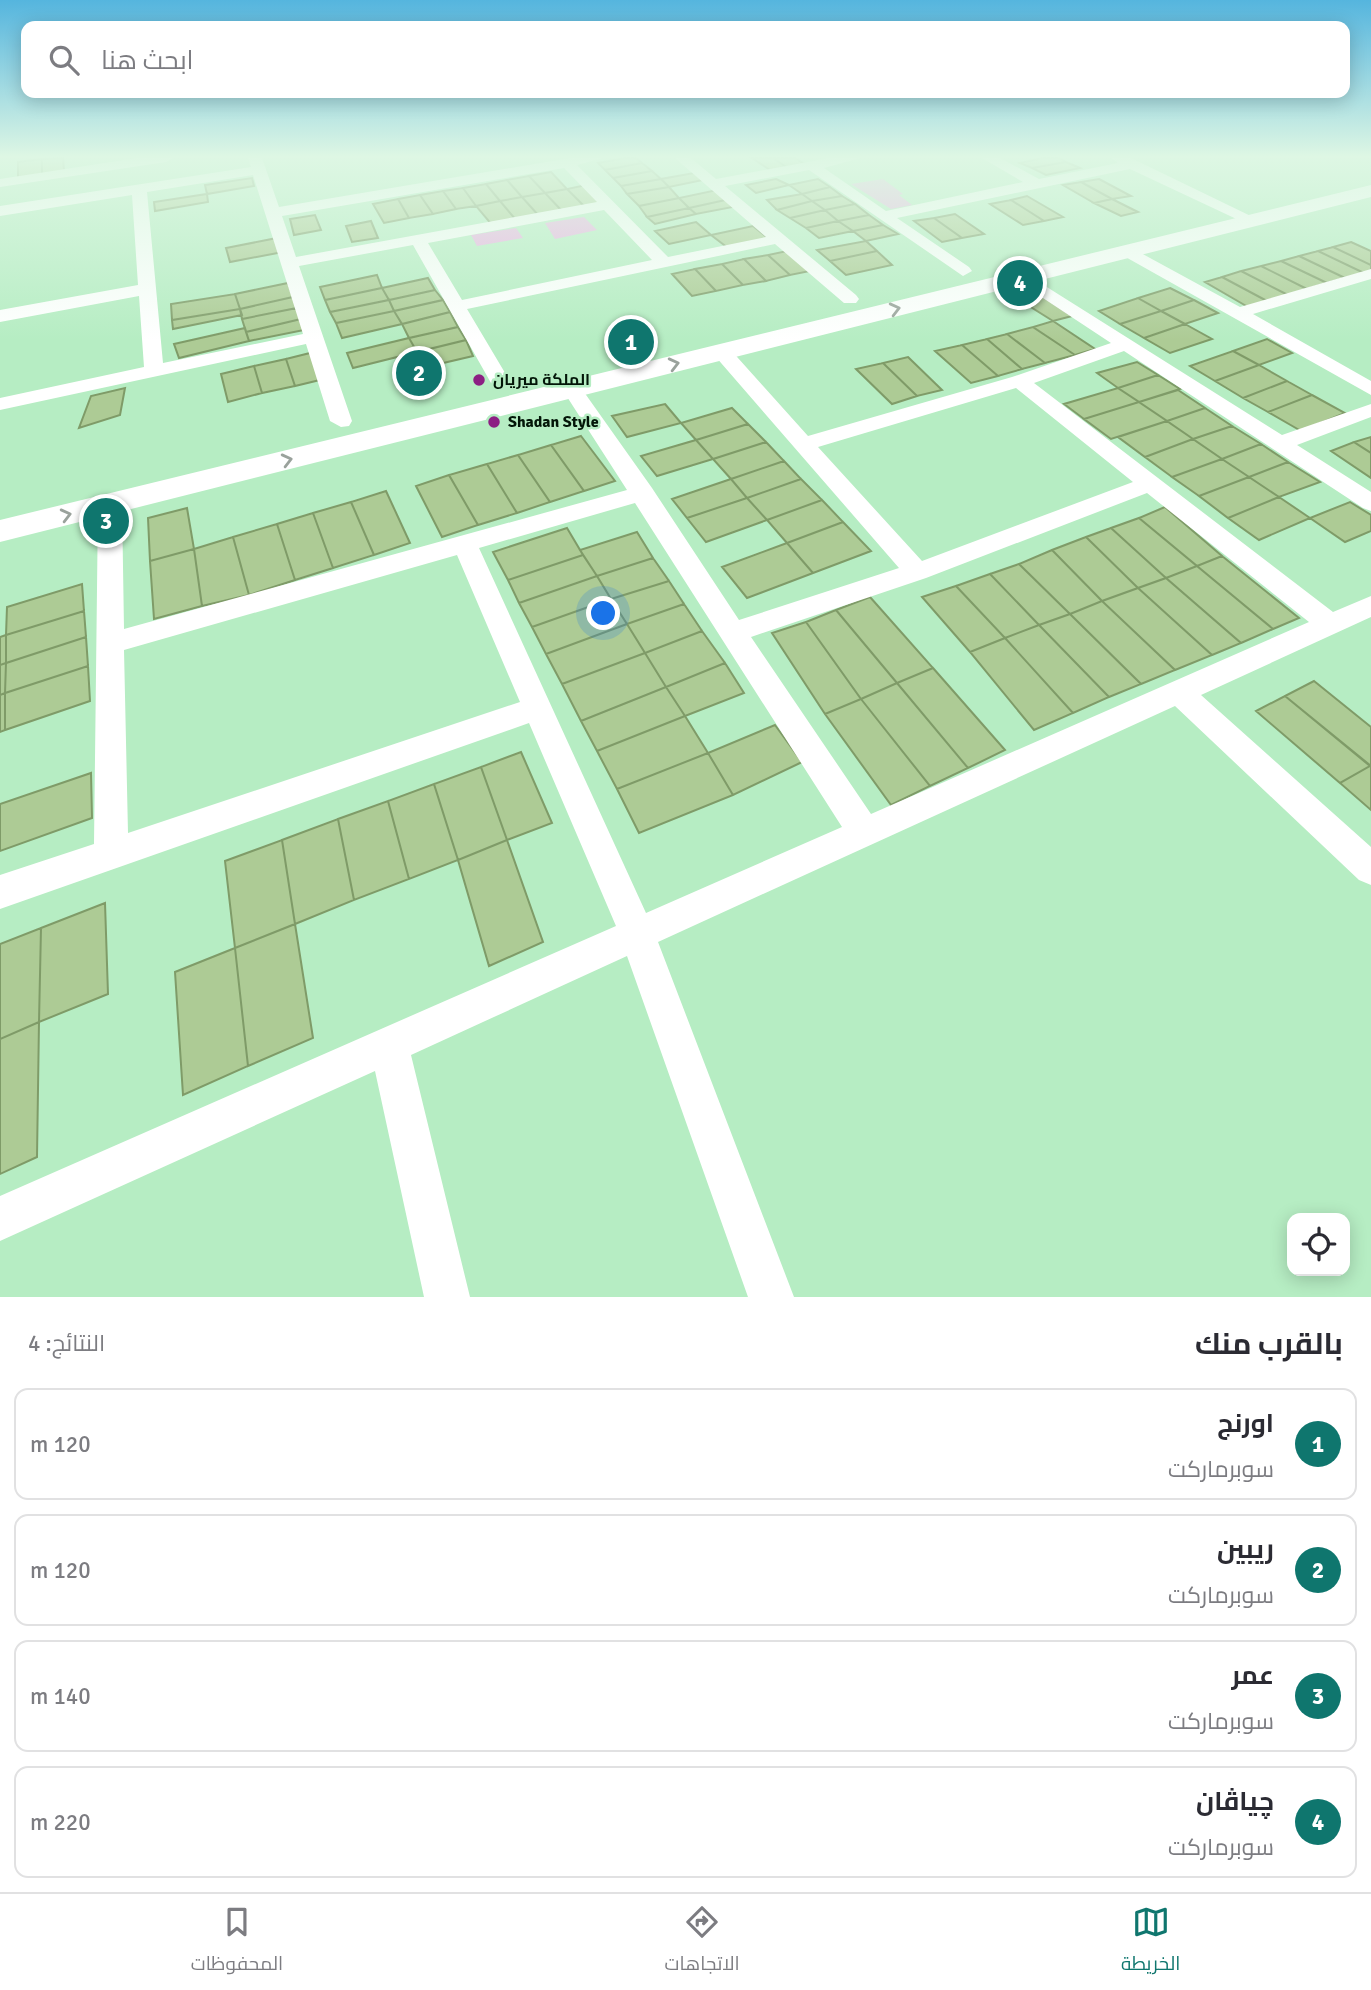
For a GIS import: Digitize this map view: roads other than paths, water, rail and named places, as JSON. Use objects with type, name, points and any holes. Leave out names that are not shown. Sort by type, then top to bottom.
[{"type":"street","points":[[142,219],[154,371]]},
{"type":"street","points":[[275,219],[341,421]]},
{"type":"street","points":[[290,263],[534,219]]},
{"type":"street","points":[[620,219],[664,263]]},
{"type":"street","points":[[754,219],[850,299]]},
{"type":"street","points":[[887,219],[963,271]]},
{"type":"street","points":[[0,531],[572,389],[634,362],[850,299],[1181,219]]},
{"type":"street","points":[[236,446],[501,383],[634,362],[722,352],[1257,219]]},
{"type":"street","points":[[457,306],[778,239]]},
{"type":"street","points":[[418,240],[501,383]]},
{"type":"street","points":[[1128,251],[1371,389]]},
{"type":"street","points":[[1238,313],[1371,274]]},
{"type":"street","points":[[1023,277],[1371,503]]},
{"type":"street","points":[[0,316],[148,289]]},
{"type":"street","points":[[0,404],[314,337]]},
{"type":"street","points":[[804,444],[1019,381],[1127,344]]},
{"type":"street","points":[[722,352],[917,572]]},
{"type":"street","points":[[1019,381],[1330,624]]},
{"type":"street","points":[[572,389],[644,493],[865,833]]},
{"type":"street","points":[[1280,444],[1371,410]]},
{"type":"street","points":[[734,632],[917,572],[1150,484]]},
{"type":"street","points":[[110,644],[466,546],[644,493]]},
{"type":"street","points":[[110,504],[111,855]]},
{"type":"street","points":[[466,546],[637,934],[771,1297]]},
{"type":"street","points":[[0,1219],[1371,606]]},
{"type":"street","points":[[1179,692],[1371,869]]},
{"type":"street","points":[[0,892],[537,708]]},
{"type":"street","points":[[389,1046],[447,1297]]},
{"type":"place","name":"چياڤان","points":[[1020,283]]},
{"type":"place","name":"اورنج","points":[[631,342]]},
{"type":"place","name":"ريبين","points":[[419,373]]},
{"type":"place","name":"الملكة ميريان","points":[[479,380]]},
{"type":"place","name":"Shadan Style","points":[[494,422]]},
{"type":"place","name":"عمر","points":[[106,521]]}]
